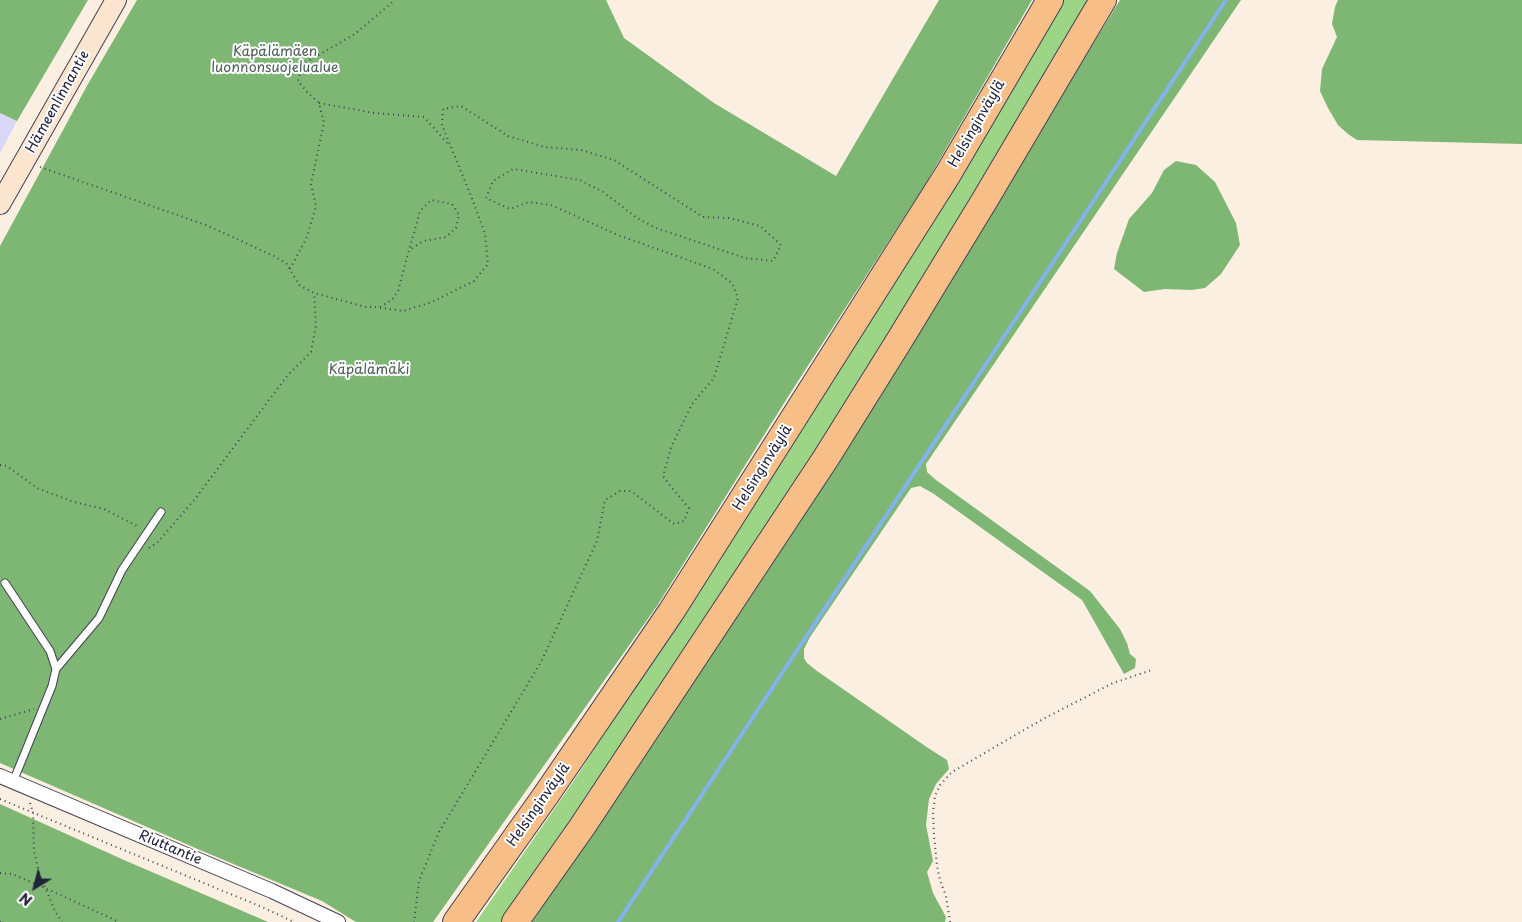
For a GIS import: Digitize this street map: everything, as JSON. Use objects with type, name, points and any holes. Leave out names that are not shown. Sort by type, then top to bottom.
[{"type":"highway","name":"Helsinginväylä","points":[[456,922],[546,795],[671,612],[948,174],[1050,0]]},
{"type":"highway","points":[[515,922],[587,819],[826,458],[900,341],[1103,0]]},
{"type":"main road","name":"Hämeenlinnantie","points":[[0,204],[116,0]]},
{"type":"street","name":"Riuttantie","points":[[0,776],[338,922]]},
{"type":"lane","points":[[13,782],[52,686],[56,669],[99,618],[126,564],[161,512]]},
{"type":"lane","points":[[5,583],[50,651],[56,669]]},
{"type":"path","points":[[395,0],[355,34],[303,64],[298,81],[319,103],[374,113],[424,117],[450,146]]},
{"type":"path","points":[[290,269],[307,237],[316,206],[312,184],[324,123],[319,103]]},
{"type":"path","points":[[375,307],[403,311],[432,302],[474,281],[488,264],[485,234],[442,125],[443,109],[460,106],[508,136],[545,147],[581,150],[614,160],[703,217],[729,218],[760,226],[781,245],[773,261],[745,258],[656,228],[637,218],[603,192],[580,180],[513,169],[493,181],[486,198],[510,209],[530,202],[551,206],[618,235],[713,269],[732,283],[738,298],[714,378],[692,403],[671,448],[663,476],[688,508],[684,521],[674,524],[632,491],[620,491],[605,500],[597,541],[541,662],[439,832],[419,881],[414,922]]},
{"type":"path","points":[[24,162],[206,225],[274,256],[287,264],[299,285],[314,293],[366,307],[382,307],[392,300],[398,291],[409,250],[420,211],[431,200],[452,204],[459,215],[456,228],[446,237],[424,241],[409,250]]},
{"type":"path","points":[[126,564],[158,542],[195,499],[287,376],[311,352],[316,325],[314,293]]},
{"type":"path","points":[[0,465],[7,466],[37,488],[74,502],[104,509],[148,532]]},
{"type":"path","points":[[950,922],[946,896],[937,866],[934,835],[933,812],[935,796],[940,785],[952,772],[1043,719],[1113,683],[1152,670]]},
{"type":"path","points":[[0,719],[44,706]]},
{"type":"path","points":[[0,799],[294,922]]},
{"type":"path","points":[[33,812],[34,851],[40,876],[62,922]]},
{"type":"path","points":[[0,873],[12,874],[119,922]]},
{"type":"shaded area","points":[[0,113],[17,121],[0,153]]},
{"type":"green space","points":[[0,0],[88,0],[17,121],[0,113]]},
{"type":"green space","name":"Käpälämäki","points":[[137,0],[606,0],[624,38],[714,103],[836,176],[939,0],[1032,0],[925,185],[791,392],[657,606],[433,922],[356,922],[322,901],[0,763],[0,246],[88,84]]},
{"type":"green space","points":[[1064,0],[1093,0],[829,436],[505,922],[476,922],[573,782],[719,557],[970,159]]},
{"type":"green space","points":[[1120,0],[1241,0],[926,464],[927,472],[936,480],[1090,591],[1120,629],[1130,654],[1136,659],[1135,668],[1124,674],[1082,600],[934,494],[920,486],[911,488],[810,637],[804,649],[804,658],[817,671],[947,760],[949,769],[936,784],[929,799],[926,825],[933,861],[927,872],[933,893],[946,917],[945,922],[532,922],[861,423]]},
{"type":"green space","points":[[1338,0],[1522,0],[1522,144],[1357,140],[1348,134],[1338,125],[1320,91],[1322,69],[1337,37],[1332,24]]},
{"type":"green space","points":[[1176,161],[1196,165],[1215,182],[1236,223],[1240,245],[1221,274],[1205,288],[1191,290],[1165,289],[1144,292],[1114,269],[1117,253],[1129,219],[1152,193],[1164,170]]},
{"type":"green space","points":[[0,804],[124,860],[268,922],[0,922]]},
{"type":"waterway","points":[[618,922],[1226,0]]},
{"type":"park label","name":"Käpälämäen luonnonsuojelualue","points":[[275,60]]}]
